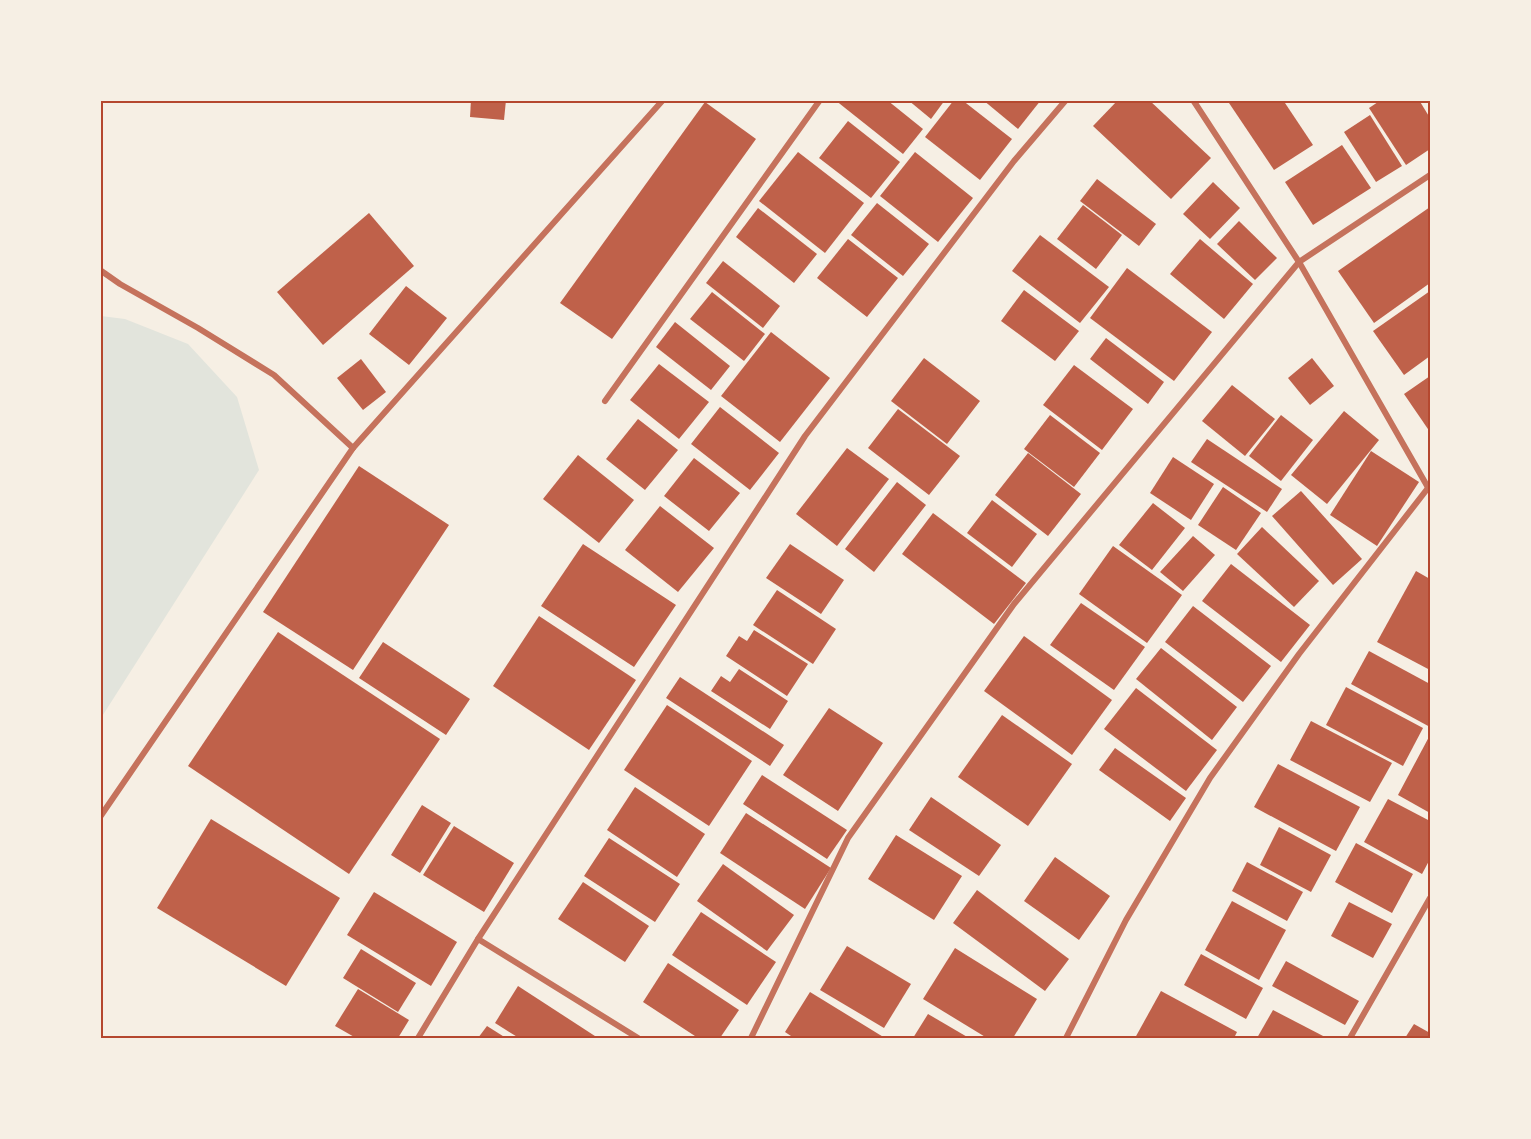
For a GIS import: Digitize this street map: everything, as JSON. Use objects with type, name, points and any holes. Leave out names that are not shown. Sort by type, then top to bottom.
[{"type":"street","points":[[100,817],[353,448],[663,100]]},
{"type":"street","points":[[605,400],[820,100]]},
{"type":"street","points":[[418,1038],[478,939],[805,436],[1014,161],[1066,100]]},
{"type":"street","points":[[1066,1038],[1126,920],[1210,778],[1299,654],[1430,490],[1299,262],[1193,100]]},
{"type":"street","points":[[751,1038],[848,838],[1014,604],[1299,262],[1431,175]]},
{"type":"street","points":[[100,270],[274,375],[353,448]]},
{"type":"street","points":[[1350,1038],[1431,898]]},
{"type":"street","points":[[478,939],[638,1038]]},
{"type":"shaded area","points":[[101,316],[125,319],[188,344],[237,397],[259,470],[101,718]]},
{"type":"building","points":[[471,100],[506,100],[504,120],[470,117]]},
{"type":"building","points":[[835,100],[887,100],[923,129],[903,154]]},
{"type":"building","points":[[908,100],[945,100],[931,119]]},
{"type":"building","points":[[954,100],[962,100],[1012,139],[980,180],[925,137]]},
{"type":"building","points":[[983,100],[1041,100],[1018,129]]},
{"type":"building","points":[[1118,100],[1149,100],[1211,158],[1171,199],[1093,126]]},
{"type":"building","points":[[1227,100],[1283,100],[1313,145],[1274,170]]},
{"type":"building","points":[[1381,100],[1419,100],[1430,118],[1430,149],[1406,165],[1369,108]]},
{"type":"building","points":[[705,102],[756,139],[612,339],[560,303]]},
{"type":"building","points":[[1370,115],[1402,166],[1376,182],[1344,132]]},
{"type":"building","points":[[848,121],[900,162],[871,198],[819,158]]},
{"type":"building","points":[[1342,145],[1371,188],[1313,225],[1285,182]]},
{"type":"building","points":[[798,152],[864,203],[825,253],[759,201]]},
{"type":"building","points":[[915,152],[973,198],[938,242],[880,196]]},
{"type":"building","points":[[1097,179],[1156,224],[1139,246],[1080,201]]},
{"type":"building","points":[[1213,182],[1240,208],[1210,239],[1183,214]]},
{"type":"building","points":[[877,203],[929,244],[903,276],[851,235]]},
{"type":"building","points":[[1083,205],[1122,235],[1096,269],[1057,239]]},
{"type":"building","points":[[1430,207],[1430,283],[1374,323],[1338,271]]},
{"type":"building","points":[[758,208],[817,254],[794,283],[736,237]]},
{"type":"building","points":[[369,213],[414,266],[323,345],[277,292]]},
{"type":"building","points":[[1239,221],[1277,258],[1255,280],[1217,244]]},
{"type":"building","points":[[1040,235],[1109,287],[1080,323],[1012,271]]},
{"type":"building","points":[[848,239],[898,278],[867,317],[817,278]]},
{"type":"building","points":[[1200,239],[1253,284],[1224,319],[1170,274]]},
{"type":"building","points":[[723,261],[780,306],[763,328],[706,283]]},
{"type":"building","points":[[1127,268],[1212,332],[1174,381],[1090,318]]},
{"type":"building","points":[[406,286],[447,318],[409,365],[369,334]]},
{"type":"building","points":[[1024,290],[1079,331],[1055,361],[1001,321]]},
{"type":"building","points":[[1430,291],[1430,356],[1404,375],[1373,331]]},
{"type":"building","points":[[712,292],[765,334],[744,361],[690,319]]},
{"type":"building","points":[[675,322],[730,366],[711,390],[656,347]]},
{"type":"building","points":[[771,332],[830,378],[780,442],[721,396]]},
{"type":"building","points":[[1106,338],[1164,382],[1148,404],[1090,359]]},
{"type":"building","points":[[924,358],[980,401],[947,444],[891,401]]},
{"type":"building","points":[[1312,358],[1334,386],[1310,405],[1288,378]]},
{"type":"building","points":[[361,359],[386,392],[363,410],[337,378]]},
{"type":"building","points":[[659,364],[709,402],[679,439],[630,400]]},
{"type":"building","points":[[1074,365],[1133,409],[1102,450],[1043,405]]},
{"type":"building","points":[[1430,376],[1430,432],[1404,394]]},
{"type":"building","points":[[1232,385],[1275,419],[1245,456],[1202,421]]},
{"type":"building","points":[[720,407],[779,453],[750,490],[691,444]]},
{"type":"building","points":[[898,409],[960,456],[929,495],[868,448]]},
{"type":"building","points":[[1344,411],[1379,440],[1327,504],[1291,475]]},
{"type":"building","points":[[1050,415],[1100,453],[1074,487],[1024,449]]},
{"type":"building","points":[[1281,415],[1313,440],[1281,481],[1249,456]]},
{"type":"building","points":[[638,419],[678,450],[645,490],[606,459]]},
{"type":"building","points":[[1207,439],[1282,489],[1267,512],[1191,462]]},
{"type":"building","points":[[847,448],[889,479],[837,546],[796,514]]},
{"type":"building","points":[[1371,451],[1419,482],[1377,546],[1330,515]]},
{"type":"building","points":[[1028,453],[1081,494],[1048,536],[995,495]]},
{"type":"building","points":[[578,455],[634,500],[599,543],[543,499]]},
{"type":"building","points":[[1173,457],[1214,484],[1191,520],[1150,493]]},
{"type":"building","points":[[694,458],[740,493],[709,531],[664,496]]},
{"type":"building","points":[[359,466],[449,525],[353,670],[263,612]]},
{"type":"building","points":[[897,482],[926,505],[874,572],[845,549]]},
{"type":"building","points":[[1223,487],[1261,513],[1236,550],[1198,525]]},
{"type":"building","points":[[1301,491],[1362,559],[1333,585],[1272,516]]},
{"type":"building","points":[[992,500],[1037,534],[1012,567],[967,533]]},
{"type":"building","points":[[1153,503],[1185,528],[1152,570],[1119,545]]},
{"type":"building","points":[[660,506],[714,548],[678,592],[625,550]]},
{"type":"building","points":[[933,513],[1026,583],[994,624],[902,554]]},
{"type":"building","points":[[1262,527],[1319,581],[1294,607],[1237,554]]},
{"type":"building","points":[[1193,536],[1215,555],[1183,591],[1160,572]]},
{"type":"building","points":[[583,544],[676,605],[634,667],[541,606]]},
{"type":"building","points":[[790,544],[844,580],[821,614],[766,578]]},
{"type":"building","points":[[1113,546],[1182,595],[1147,643],[1079,594]]},
{"type":"building","points":[[1231,564],[1310,625],[1281,662],[1202,601]]},
{"type":"building","points":[[1416,571],[1430,579],[1430,670],[1377,642]]},
{"type":"building","points":[[777,590],[836,629],[813,664],[753,625]]},
{"type":"building","points":[[1081,603],[1145,647],[1114,690],[1050,645]]},
{"type":"building","points":[[1193,606],[1271,666],[1243,702],[1165,642]]},
{"type":"building","points":[[539,616],[636,680],[589,750],[493,686]]},
{"type":"building","points":[[754,630],[808,664],[787,696],[726,656],[739,636],[747,641]]},
{"type":"building","points":[[278,632],[440,739],[349,874],[188,766]]},
{"type":"building","points":[[1024,636],[1112,700],[1072,755],[984,691]]},
{"type":"building","points":[[383,642],[470,699],[446,735],[359,678]]},
{"type":"building","points":[[1161,648],[1237,707],[1212,740],[1136,679]]},
{"type":"building","points":[[1369,651],[1430,684],[1430,727],[1351,684]]},
{"type":"building","points":[[739,669],[788,701],[770,729],[711,691],[721,676],[730,682]]},
{"type":"building","points":[[680,677],[784,745],[770,766],[666,698]]},
{"type":"building","points":[[1346,687],[1423,728],[1403,766],[1326,725]]},
{"type":"building","points":[[1136,688],[1217,750],[1186,791],[1104,729]]},
{"type":"building","points":[[667,705],[752,761],[709,826],[624,770]]},
{"type":"building","points":[[829,708],[883,743],[838,811],[783,775]]},
{"type":"building","points":[[1002,715],[1072,764],[1028,826],[958,777]]},
{"type":"building","points":[[1311,721],[1392,763],[1370,802],[1290,760]]},
{"type":"building","points":[[1430,735],[1430,813],[1398,795]]},
{"type":"building","points":[[1115,748],[1186,798],[1170,821],[1099,770]]},
{"type":"building","points":[[1278,764],[1360,807],[1336,851],[1254,807]]},
{"type":"building","points":[[762,775],[847,830],[827,859],[743,804]]},
{"type":"building","points":[[635,787],[705,834],[677,877],[607,830]]},
{"type":"building","points":[[931,797],[1001,845],[979,876],[909,830]]},
{"type":"building","points":[[1388,799],[1430,821],[1430,859],[1422,874],[1364,842]]},
{"type":"building","points":[[422,805],[451,823],[420,873],[391,855]]},
{"type":"building","points":[[746,813],[831,868],[805,909],[720,853]]},
{"type":"building","points":[[211,819],[340,898],[286,986],[157,908]]},
{"type":"building","points":[[454,826],[514,863],[484,912],[423,875]]},
{"type":"building","points":[[1279,827],[1331,855],[1311,892],[1260,865]]},
{"type":"building","points":[[896,835],[962,876],[934,920],[868,879]]},
{"type":"building","points":[[609,838],[680,884],[655,922],[584,876]]},
{"type":"building","points":[[1356,843],[1413,874],[1392,913],[1335,882]]},
{"type":"building","points":[[1055,857],[1110,896],[1079,940],[1024,901]]},
{"type":"building","points":[[1247,862],[1303,892],[1287,921],[1232,891]]},
{"type":"building","points":[[723,864],[794,915],[767,951],[697,901]]},
{"type":"building","points":[[583,882],[649,926],[625,962],[558,919]]},
{"type":"building","points":[[977,890],[1069,959],[1045,991],[953,923]]},
{"type":"building","points":[[374,892],[457,942],[431,986],[347,935]]},
{"type":"building","points":[[1232,901],[1286,930],[1259,980],[1205,950]]},
{"type":"building","points":[[1349,902],[1392,924],[1373,958],[1331,936]]},
{"type":"building","points":[[701,912],[776,962],[747,1005],[672,955]]},
{"type":"building","points":[[847,946],[911,984],[884,1028],[820,990]]},
{"type":"building","points":[[955,948],[1037,999],[1013,1038],[987,1038],[923,999]]},
{"type":"building","points":[[361,949],[416,983],[398,1012],[343,978]]},
{"type":"building","points":[[1201,954],[1263,988],[1246,1019],[1184,985]]},
{"type":"building","points":[[1286,961],[1359,1001],[1345,1025],[1272,986]]},
{"type":"building","points":[[668,963],[739,1010],[720,1038],[698,1038],[643,1002]]},
{"type":"building","points":[[518,986],[598,1038],[519,1038],[495,1023]]},
{"type":"building","points":[[358,989],[409,1020],[398,1038],[356,1038],[335,1026]]},
{"type":"building","points":[[1161,991],[1237,1032],[1234,1038],[1135,1038]]},
{"type":"building","points":[[810,992],[885,1038],[794,1038],[785,1032]]},
{"type":"building","points":[[1273,1010],[1327,1038],[1257,1038]]},
{"type":"building","points":[[928,1014],[969,1038],[913,1038]]},
{"type":"building","points":[[1414,1024],[1430,1033],[1430,1038],[1405,1038]]},
{"type":"building","points":[[487,1026],[506,1038],[478,1038]]}]
